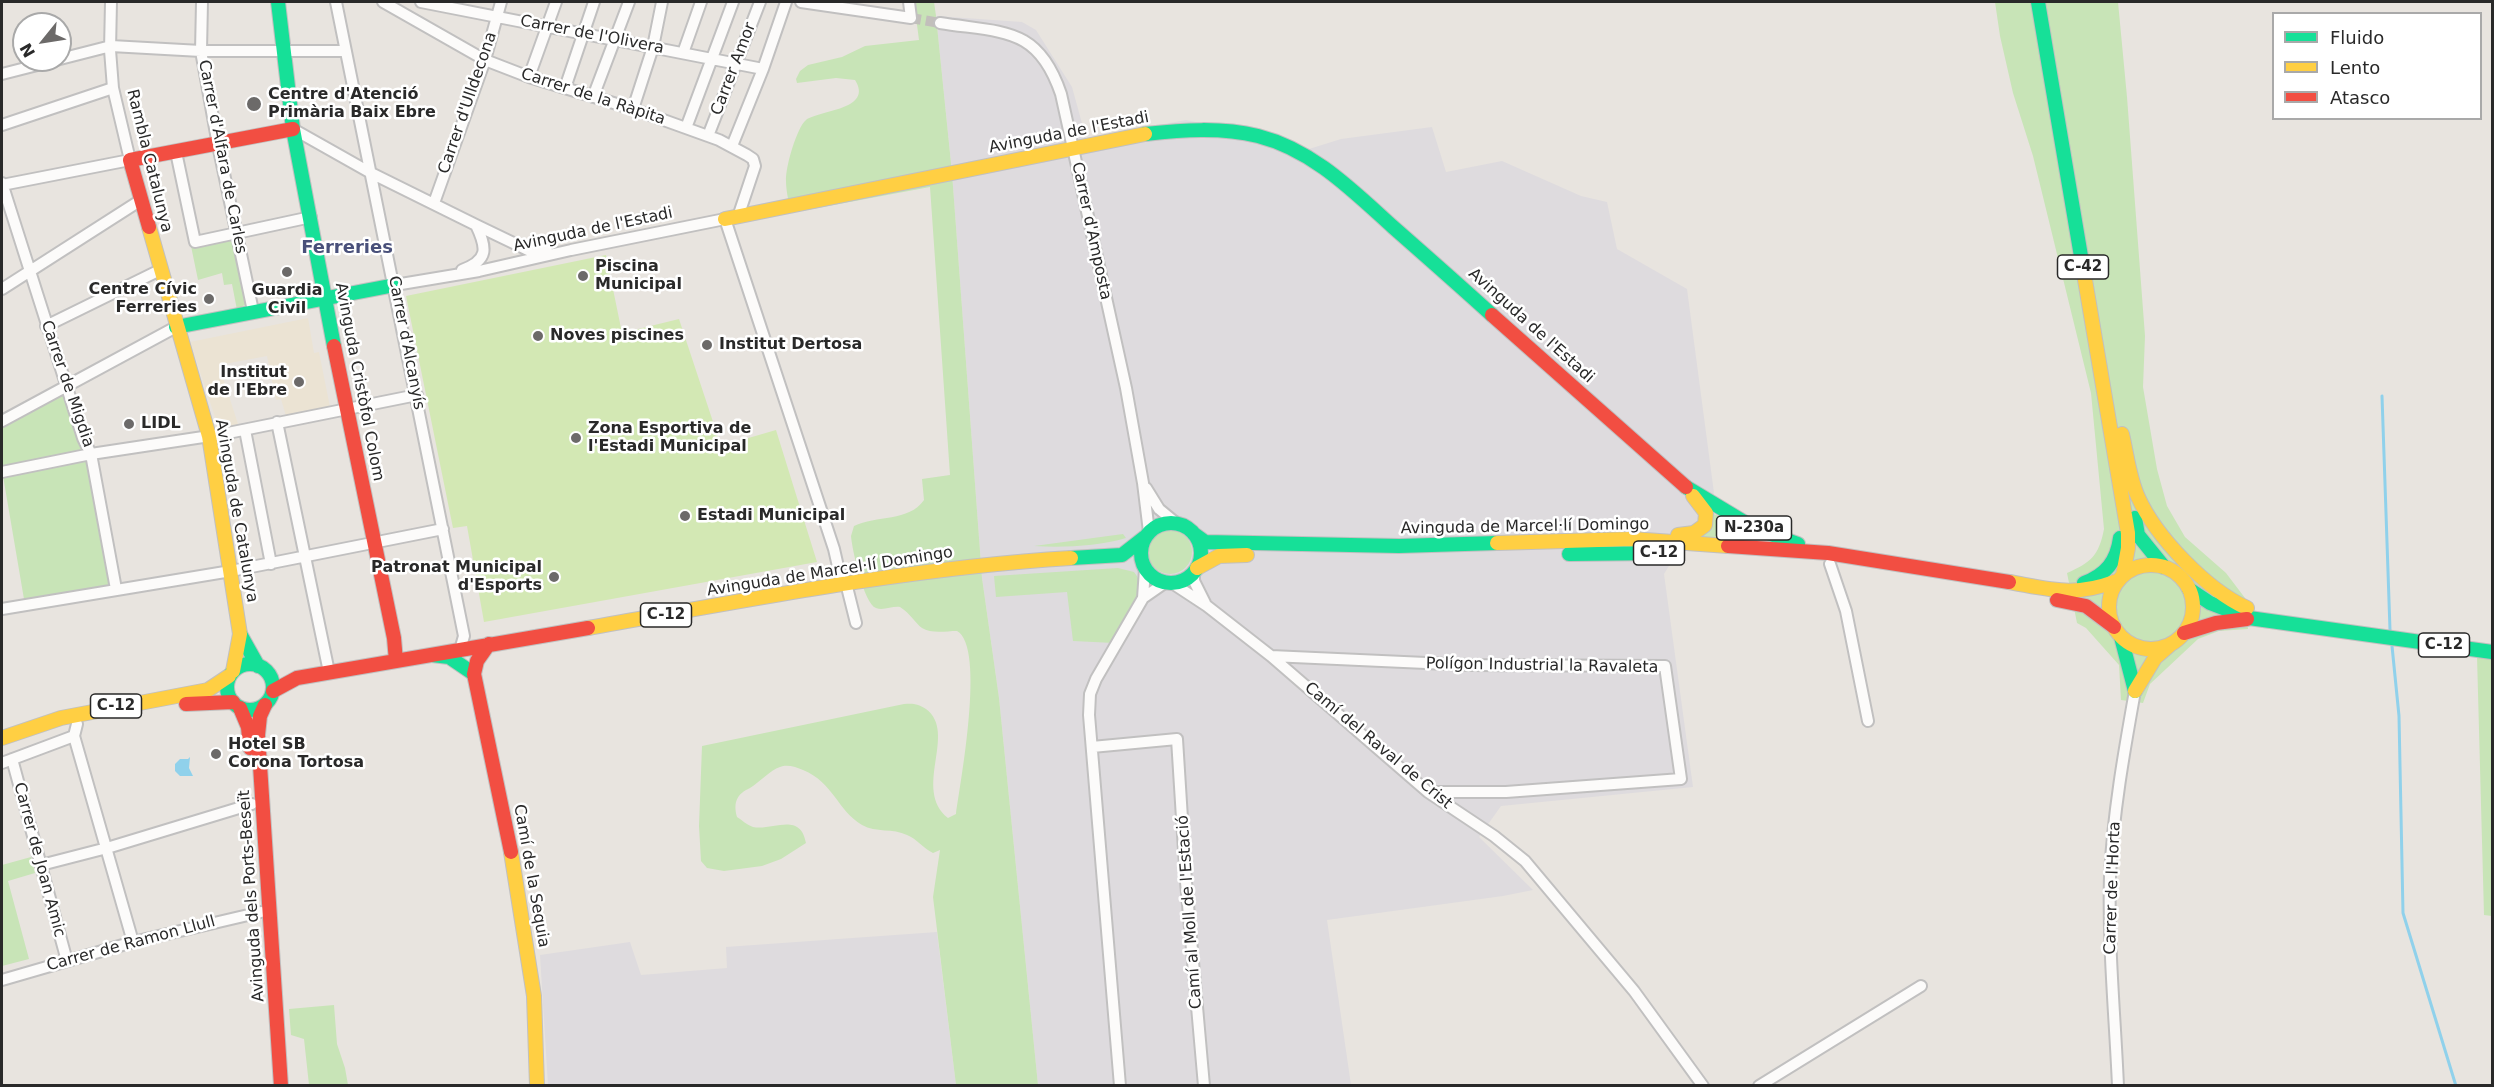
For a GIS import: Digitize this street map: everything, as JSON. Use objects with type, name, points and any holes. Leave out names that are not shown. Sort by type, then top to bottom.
[{"type":"main road","name":"Avinguda Cristòfol Colom","points":[[278,2],[282,52],[293,129],[325,300],[394,638],[396,661]]},
{"type":"main road","name":"C-42","points":[[2038,2],[2049,27],[2138,535],[2164,567]]},
{"type":"main road","name":"C-42","points":[[2050,2],[2049,27],[2130,540],[2130,551],[2120,578]]},
{"type":"main road","points":[[130,160],[293,129]]},
{"type":"main road","name":"Avinguda de l'Estadi","points":[[731,218],[1141,134],[1202,129],[1251,134],[1296,150],[1335,175],[1686,488]]},
{"type":"main road","name":"Rambla Catalunya","points":[[130,160],[176,327]]},
{"type":"main road","points":[[176,327],[395,285]]},
{"type":"main road","name":"Avinguda de Catalunya","points":[[176,327],[209,436],[240,633]]},
{"type":"main road","points":[[2122,434],[2137,495],[2143,507],[2161,535],[2204,578],[2217,590],[2243,607],[2304,618],[2326,629]]},
{"type":"main road","name":"N-230a","points":[[1632,539],[1699,533],[1706,521],[1706,513],[1686,488]]},
{"type":"main road","name":"N-230a","points":[[1686,488],[1754,528],[1829,559]]},
{"type":"main road","points":[[2037,586],[2074,586],[2092,581],[2102,574],[2116,558],[2123,506]]},
{"type":"main road","points":[[1169,583],[1158,580],[1144,567],[1127,560],[1122,555],[1161,524],[1176,523]]},
{"type":"main road","name":"C-12","points":[[1176,523],[1188,528],[1194,534]]},
{"type":"main road","points":[[1194,534],[1201,554],[1196,569]]},
{"type":"main road","name":"Avinguda de Marcel·lí Domingo","points":[[1194,534],[1205,542],[1399,546],[1632,539],[1829,559],[2037,586]]},
{"type":"main road","points":[[1144,567],[1141,556],[1147,535]]},
{"type":"main road","name":"C-12","points":[[1169,583],[1185,579],[1196,569],[1219,556],[1234,555],[1647,552],[1829,559],[2078,604],[2086,606],[2141,649],[2153,650],[2170,645],[2184,633],[2216,623],[2249,618]]},
{"type":"main road","name":"Avinguda de Marcel·lí Domingo","points":[[273,691],[297,678],[718,607],[844,583],[994,563],[1122,555]]},
{"type":"main road","name":"C-12","points":[[2037,586],[2080,592],[2092,591],[2142,566],[2164,567],[2179,576],[2189,589],[2210,603],[2249,618],[2493,652]]},
{"type":"main road","points":[[2120,578],[2109,604],[2128,658],[2135,691]]},
{"type":"main road","points":[[2184,633],[2193,612],[2189,589]]},
{"type":"main road","points":[[240,633],[272,680],[273,691],[265,705]]},
{"type":"main road","points":[[237,705],[227,690],[240,633]]},
{"type":"main road","points":[[430,654],[448,657],[474,674],[477,661],[489,644]]},
{"type":"main road","points":[[2135,691],[2155,658],[2170,645]]},
{"type":"main road","name":"C-12","points":[[2,738],[61,718],[200,693],[217,686],[243,665],[262,668]]},
{"type":"main road","name":"Avinguda de Marcel·lí Domingo","points":[[262,668],[297,678]]},
{"type":"main road","name":"Camí de la Sequia","points":[[474,674],[516,874],[534,996],[537,1086]]},
{"type":"main road","name":"C-12","points":[[2,749],[26,738],[76,730],[202,702],[237,705],[255,710],[265,705]]},
{"type":"main road","name":"Avinguda dels Ports-Beseït","points":[[237,705],[248,727],[271,1086]]},
{"type":"main road","name":"Avinguda dels Ports-Beseït","points":[[265,705],[260,716],[258,735],[281,1086]]},
{"type":"street","name":"Rambla Catalunya","points":[[111,2],[113,88],[130,160]]},
{"type":"street","name":"Carrer d'Alfara de Carles","points":[[202,2],[201,51],[253,311]]},
{"type":"street","name":"Carrer d'Alcanyís","points":[[336,2],[395,285],[464,636],[460,650]]},
{"type":"street","name":"Carrer de la Ràpita","points":[[383,2],[485,60],[529,77],[593,96],[708,136],[732,146],[753,159],[755,166],[731,218]]},
{"type":"street","name":"Carrer de l'Olivera","points":[[421,2],[498,15],[763,69]]},
{"type":"street","name":"Carrer d'Ulldecona","points":[[434,203],[485,60],[501,2]]},
{"type":"street","points":[[529,77],[556,2]]},
{"type":"street","points":[[565,88],[594,2]]},
{"type":"street","points":[[593,96],[629,2]]},
{"type":"street","points":[[633,110],[653,47],[662,2]]},
{"type":"street","points":[[683,53],[701,2]]},
{"type":"street","points":[[686,128],[733,2]]},
{"type":"street","name":"Carrer Amor","points":[[708,136],[760,2]]},
{"type":"street","points":[[732,146],[763,69],[786,2]]},
{"type":"street","points":[[806,2],[911,18],[909,2]]},
{"type":"street","name":"Carrer d'Amposta","points":[[940,23],[1012,34],[1029,42],[1042,54],[1053,72],[1061,94],[1126,388],[1143,483],[1147,535]]},
{"type":"street","points":[[72,56],[111,46],[201,51],[346,51]]},
{"type":"street","points":[[2,124],[113,88]]},
{"type":"street","points":[[293,129],[371,173],[524,248],[540,253],[571,250]]},
{"type":"street","points":[[176,152],[195,242],[310,217]]},
{"type":"street","points":[[2,184],[130,160]]},
{"type":"street","name":"Carrer de Migdia","points":[[2,184],[28,272],[83,438],[91,454],[116,589]]},
{"type":"street","points":[[2,289],[141,200]]},
{"type":"street","points":[[731,218],[856,623]]},
{"type":"street","name":"Avinguda de l'Estadi","points":[[395,285],[430,278],[443,278],[731,218]]},
{"type":"street","points":[[430,278],[474,266],[481,259],[484,242],[476,225]]},
{"type":"street","points":[[518,263],[524,256],[524,248]]},
{"type":"street","points":[[46,326],[160,270]]},
{"type":"street","points":[[2,421],[176,327]]},
{"type":"street","points":[[2,472],[91,454],[245,430],[417,395]]},
{"type":"street","points":[[277,422],[329,672]]},
{"type":"street","points":[[245,430],[271,564]]},
{"type":"street","points":[[1143,483],[1159,509],[1176,523]]},
{"type":"street","points":[[2,609],[271,564],[443,529]]},
{"type":"street","points":[[1829,559],[1846,611],[1868,721]]},
{"type":"street","points":[[1120,1086],[1092,747],[1090,694],[1096,679],[1143,598],[1144,567]]},
{"type":"street","points":[[1196,569],[1194,581],[1207,606]]},
{"type":"street","points":[[1143,598],[1169,583]]},
{"type":"street","name":"Camí del Raval de Crist","points":[[1169,583],[1207,606],[1271,656],[1428,792],[1494,836],[1525,861],[1634,991],[1703,1086]]},
{"type":"street","name":"Polígon Industrial la Ravaleta","points":[[1271,656],[1470,665],[1665,666],[1681,779],[1506,792],[1428,792]]},
{"type":"street","name":"Carrer de l'Horta","points":[[2118,1086],[2110,941],[2110,874],[2116,809],[2135,691]]},
{"type":"street","points":[[7,761],[76,730],[133,942]]},
{"type":"street","name":"Camí al Moll de l'Estació","points":[[1092,747],[1177,739],[1186,882],[1204,1086]]},
{"type":"street","name":"Carrer de Joan Amic","points":[[7,761],[41,865],[67,962]]},
{"type":"street","points":[[41,865],[107,848],[252,804]]},
{"type":"street","name":"Carrer de Ramon Llull","points":[[2,980],[133,942],[261,912]]},
{"type":"street","points":[[1759,1086],[1921,986]]},
{"type":"shaded area","points":[[936,16],[1022,22],[1036,30],[1072,87],[1086,138],[1186,120],[1215,126],[1251,127],[1309,149],[1341,139],[1432,127],[1446,172],[1502,161],[1581,196],[1607,202],[1617,249],[1687,289],[1714,493],[1664,574],[1693,787],[1501,806],[1479,837],[1533,890],[1327,920],[1351,1085],[1038,1085],[999,698],[982,578],[952,173]]},
{"type":"shaded area","name":"Institut de l'Ebre","points":[[308,318],[314,353],[319,352],[330,407],[286,416],[281,399],[276,400],[267,356],[219,365],[238,424],[219,429],[190,342]]},
{"type":"shaded area","points":[[937,932],[956,1085],[548,1085],[540,955],[630,942],[641,975],[727,968],[726,947]]},
{"type":"green space","points":[[914,2],[934,2],[936,16],[952,173],[982,578],[999,698],[1038,1085],[956,1085],[933,897],[940,850],[933,853],[907,835],[862,825],[813,775],[792,766],[786,766],[772,771],[739,796],[736,803],[737,817],[753,827],[792,825],[803,833],[806,843],[781,859],[762,866],[724,871],[707,868],[701,861],[699,826],[702,746],[904,704],[921,706],[935,719],[938,746],[934,792],[938,806],[948,818],[956,814],[969,717],[970,662],[965,642],[957,631],[934,632],[922,628],[900,607],[876,608],[867,597],[859,575],[851,536],[854,526],[901,515],[918,507],[924,500],[922,479],[950,475],[930,187],[791,213],[786,185],[786,175],[795,139],[806,120],[843,108],[857,98],[859,90],[855,80],[836,78],[797,83],[796,79],[800,71],[808,65],[842,57],[865,46],[919,40]]},
{"type":"green space","points":[[1995,2],[2118,2],[2145,336],[2143,387],[2157,469],[2167,506],[2185,537],[2226,573],[2245,598],[2248,629],[2219,631],[2198,639],[2150,684],[2143,703],[2121,700],[2119,665],[2086,628],[2077,623],[2067,573],[2082,566],[2092,557],[2099,546],[2104,529],[2091,393],[2033,156],[2013,93]]},
{"type":"green space","points":[[234,238],[246,304],[237,310],[232,284],[224,285],[222,273],[198,280],[191,246]]},
{"type":"green space","name":"Zona Esportiva de l'Estadi Municipal","points":[[606,255],[622,333],[679,319],[721,446],[776,430],[817,562],[484,622],[467,526],[453,528],[406,296]]},
{"type":"green space","points":[[67,385],[83,438],[116,589],[25,605],[2,470],[2,421]]},
{"type":"green space","points":[[1709,512],[1795,547],[1695,539]]},
{"type":"green space","points":[[1170,530],[1179,531],[1186,536],[1191,543],[1191,561],[1186,568],[1179,573],[1170,574],[1161,573],[1154,568],[1149,561],[1148,552],[1149,543],[1154,536],[1161,531]]},
{"type":"green space","points":[[1123,534],[1126,538],[1092,545],[1034,546]]},
{"type":"green space","points":[[1118,568],[1134,572],[1139,580],[1140,589],[1134,608],[1114,643],[1073,641],[1067,592],[996,597],[994,576]]},
{"type":"green space","points":[[2477,656],[2492,658],[2492,916],[2484,915]]},
{"type":"green space","points":[[31,857],[35,873],[8,881],[29,959],[2,966],[2,865]]},
{"type":"green space","points":[[334,1005],[337,1044],[348,1085],[309,1085],[304,1039],[291,1035],[289,1009]]},
{"type":"water","points":[[190,757],[189,768],[193,776],[180,776],[175,771],[175,764],[180,759]]},
{"type":"waterway","points":[[2382,396],[2390,630]]},
{"type":"waterway","points":[[2392,646],[2399,716],[2403,913],[2456,1086]]},
{"type":"tunnel","points":[[911,18],[940,23]]},
{"type":"traffic: fast","points":[[278,2],[293,129],[334,346]]},
{"type":"traffic: fast","points":[[2038,2],[2084,274]]},
{"type":"traffic: fast","points":[[1145,134],[1230,131],[1258,136],[1297,151],[1347,186],[1492,315]]},
{"type":"traffic: fast","points":[[176,327],[395,285]]},
{"type":"traffic: fast","points":[[1686,487],[1754,528],[1798,544]]},
{"type":"traffic: fast","points":[[2135,518],[2138,535],[2164,567]]},
{"type":"traffic: fast","points":[[1171,523],[1188,528],[1196,536],[1201,553],[1196,570],[1188,578],[1171,583],[1154,578],[1146,570],[1141,553],[1146,536],[1154,528],[1171,523]]},
{"type":"traffic: fast","points":[[1194,534],[1205,542],[1399,546],[1497,543]]},
{"type":"traffic: fast","points":[[1071,558],[1122,555],[1145,537]]},
{"type":"traffic: fast","points":[[2084,583],[2098,576],[2109,566],[2116,554],[2120,538]]},
{"type":"traffic: fast","points":[[1569,554],[1664,553]]},
{"type":"traffic: fast","points":[[2189,589],[2210,603],[2249,618],[2492,652]]},
{"type":"traffic: fast","points":[[240,634],[258,666]]},
{"type":"traffic: fast","points":[[2121,637],[2135,691]]},
{"type":"traffic: fast","points":[[432,655],[449,657],[474,674]]},
{"type":"traffic: fast","points":[[250,664],[266,671],[273,687],[266,703],[250,710],[234,703],[227,687],[234,671],[250,664]]},
{"type":"traffic: slow","points":[[725,219],[1145,134]]},
{"type":"traffic: slow","points":[[149,227],[209,436],[240,634],[233,671]]},
{"type":"traffic: slow","points":[[2084,274],[2128,533],[2123,575]]},
{"type":"traffic: slow","points":[[2122,434],[2135,489],[2146,513],[2157,529],[2200,576],[2232,600],[2247,608]]},
{"type":"traffic: slow","points":[[1678,535],[1694,533],[1705,525],[1706,513],[1693,496]]},
{"type":"traffic: slow","points":[[1497,543],[1632,539],[1728,546]]},
{"type":"traffic: slow","points":[[1197,568],[1219,556],[1247,555]]},
{"type":"traffic: slow","points":[[588,628],[889,577],[1071,558]]},
{"type":"traffic: slow","points":[[2143,565],[2159,565],[2175,572],[2186,583],[2193,599],[2193,607],[2190,623],[2181,637],[2159,649],[2143,649],[2127,642],[2116,631],[2109,615],[2109,599],[2116,583],[2127,572],[2143,565]]},
{"type":"traffic: slow","points":[[2009,582],[2051,589],[2075,590],[2117,581]]},
{"type":"traffic: slow","points":[[2135,691],[2155,658],[2170,645]]},
{"type":"traffic: slow","points":[[2,738],[61,718],[208,690],[229,676]]},
{"type":"traffic: slow","points":[[511,852],[534,996],[537,1086]]},
{"type":"traffic: jam","points":[[149,227],[130,160],[293,129]]},
{"type":"traffic: jam","points":[[1492,315],[1686,487]]},
{"type":"traffic: jam","points":[[334,346],[394,638],[396,661]]},
{"type":"traffic: jam","points":[[1728,546],[1828,553],[2009,582]]},
{"type":"traffic: jam","points":[[2057,600],[2086,606],[2114,627]]},
{"type":"traffic: jam","points":[[2184,633],[2216,623],[2247,619]]},
{"type":"traffic: jam","points":[[273,691],[297,678],[588,628]]},
{"type":"traffic: jam","points":[[489,644],[477,661],[474,674],[511,852]]},
{"type":"traffic: jam","points":[[186,704],[233,702]]},
{"type":"traffic: jam","points":[[265,705],[260,716],[258,735],[281,1086]]},
{"type":"traffic: jam","points":[[240,708],[248,727],[250,748]]},
{"type":"place","name":"Centre d'Atenció Primària Baix Ebre","points":[[254,104]]},
{"type":"place","name":"Guardia Civil","points":[[287,272]]},
{"type":"place","name":"Piscina Municipal","points":[[583,276]]},
{"type":"place","name":"Centre Cívic Ferreries","points":[[209,299]]},
{"type":"place","name":"Noves piscines","points":[[538,336]]},
{"type":"place","name":"Institut Dertosa","points":[[707,345]]},
{"type":"place","name":"Institut de l'Ebre","points":[[299,382]]},
{"type":"place","name":"LIDL","points":[[129,424]]},
{"type":"place","name":"Zona Esportiva de l'Estadi Municipal","points":[[576,438]]},
{"type":"place","name":"Estadi Municipal","points":[[685,516]]},
{"type":"place","name":"Patronat Municipal d'Esports","points":[[554,577]]},
{"type":"place","name":"Hotel SB Corona Tortosa","points":[[216,754]]},
{"type":"district","name":"Ferreries","points":[[347,248]]}]
